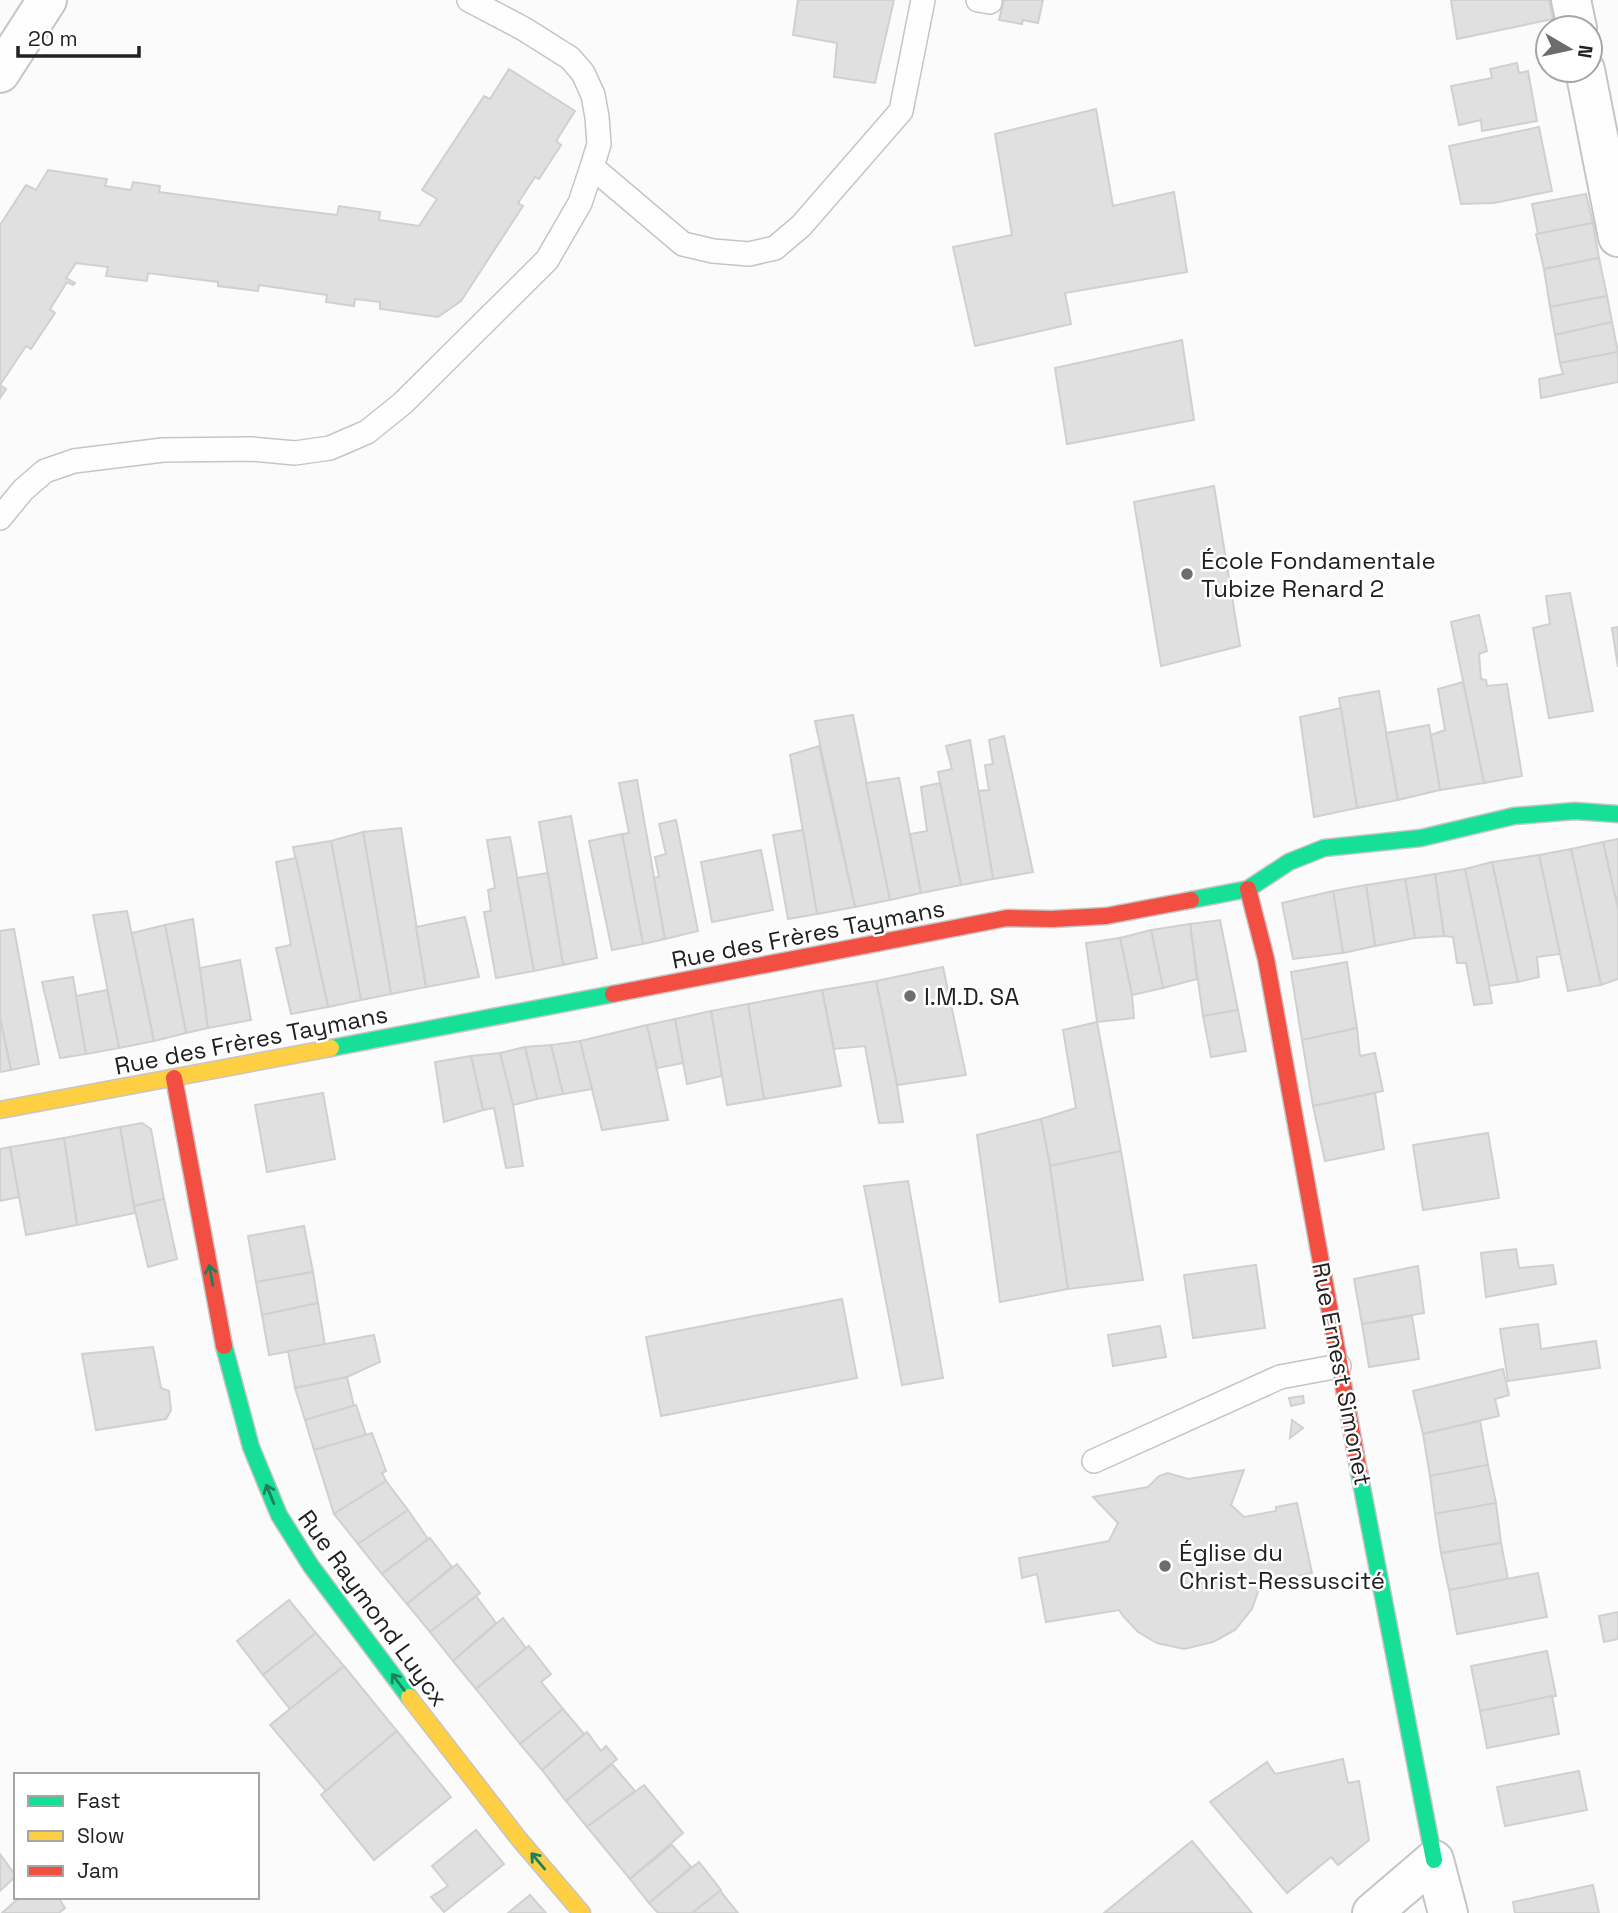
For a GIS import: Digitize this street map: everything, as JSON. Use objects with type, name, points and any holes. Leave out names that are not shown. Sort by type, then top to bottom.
[{"type":"street","points":[[0,73],[47,0]]},
{"type":"street","points":[[1588,84],[1618,236]]},
{"type":"street","name":"Rue des Frères Taymans","points":[[0,1110],[174,1079],[1007,918],[1106,916],[1248,889],[1289,862],[1324,848],[1421,838],[1514,816],[1575,811],[1618,814]]},
{"type":"street","name":"Rue Ernest Simonet","points":[[1248,889],[1266,959],[1339,1366],[1434,1860],[1448,1913]]},
{"type":"street","name":"Rue Raymond Luycx","points":[[174,1079],[224,1345],[251,1447],[279,1515],[311,1566],[437,1735],[519,1839],[582,1913]]},
{"type":"street","points":[[1372,1913],[1434,1860]]},
{"type":"lane","points":[[0,518],[23,489],[45,471],[74,461],[163,450],[252,449],[295,453],[330,449],[367,432],[403,403],[547,260],[580,202],[592,167],[598,144],[593,95],[583,73],[570,58],[524,29],[468,0]]},
{"type":"lane","points":[[592,167],[683,244],[713,251],[749,254],[775,248],[801,226],[901,111],[923,0]]},
{"type":"lane","points":[[1094,1461],[1280,1377],[1339,1366]]},
{"type":"building","points":[[798,0],[894,0],[875,83],[834,77],[837,43],[793,35]]},
{"type":"building","points":[[1004,0],[1043,0],[1038,23],[1023,20],[1022,24],[999,20]]},
{"type":"building","points":[[1451,0],[1549,0],[1552,14],[1534,14],[1534,23],[1457,39]]},
{"type":"building","points":[[1517,63],[1519,73],[1528,71],[1537,121],[1482,131],[1481,120],[1459,125],[1451,86],[1492,78],[1490,69]]},
{"type":"building","points":[[509,69],[575,111],[556,141],[561,145],[539,179],[535,177],[518,203],[523,206],[461,301],[438,317],[380,309],[380,302],[355,299],[354,306],[326,302],[327,295],[259,285],[258,291],[218,286],[218,282],[148,273],[147,281],[106,276],[108,267],[76,263],[66,278],[75,283],[73,285],[67,282],[50,309],[55,313],[31,349],[26,346],[0,385],[0,225],[26,185],[36,190],[48,170],[107,179],[105,186],[131,190],[133,182],[160,186],[159,192],[337,215],[339,206],[380,212],[379,220],[419,226],[437,199],[422,190],[484,96],[490,99]]},
{"type":"building","points":[[1096,109],[1113,206],[1174,192],[1187,272],[1065,293],[1071,324],[975,346],[953,247],[1012,235],[995,134]]},
{"type":"building","points":[[1539,127],[1552,191],[1494,203],[1461,204],[1449,146]]},
{"type":"building","points":[[1586,194],[1593,223],[1538,234],[1532,204]]},
{"type":"building","points":[[1593,223],[1599,258],[1544,269],[1536,234]]},
{"type":"building","points":[[1599,258],[1607,296],[1550,307],[1544,269]]},
{"type":"building","points":[[1607,296],[1612,322],[1555,335],[1550,307]]},
{"type":"building","points":[[1612,322],[1618,352],[1560,363],[1555,335]]},
{"type":"building","points":[[1182,340],[1194,420],[1067,444],[1055,368]]},
{"type":"building","points":[[1618,352],[1618,382],[1541,398],[1539,379],[1563,374],[1560,363]]},
{"type":"building","points":[[0,385],[6,389],[0,398]]},
{"type":"building","name":"École Fondamentale Tubize Renard 2","points":[[1214,486],[1240,646],[1161,666],[1134,502]]},
{"type":"building","points":[[1570,593],[1593,711],[1549,718],[1533,628],[1550,624],[1546,596]]},
{"type":"building","points":[[1479,615],[1487,651],[1479,654],[1481,679],[1486,680],[1487,686],[1507,684],[1522,776],[1484,783],[1451,622]]},
{"type":"building","points":[[1618,627],[1618,667],[1612,628]]},
{"type":"building","points":[[1463,682],[1484,783],[1440,790],[1431,735],[1445,730],[1438,689]]},
{"type":"building","points":[[1379,691],[1398,800],[1357,808],[1339,698]]},
{"type":"building","points":[[1341,708],[1357,808],[1314,817],[1300,717]]},
{"type":"building","points":[[853,715],[890,900],[855,907],[815,721]]},
{"type":"building","points":[[1429,725],[1440,790],[1398,800],[1386,733]]},
{"type":"building","points":[[1004,736],[1033,872],[993,879],[978,791],[989,790],[985,765],[993,764],[989,740]]},
{"type":"building","points":[[970,740],[993,879],[961,885],[938,772],[952,769],[946,746]]},
{"type":"building","points":[[819,746],[855,907],[817,914],[790,755]]},
{"type":"building","points":[[899,778],[921,893],[890,900],[866,783]]},
{"type":"building","points":[[637,780],[665,939],[643,944],[622,834],[629,833],[619,783]]},
{"type":"building","points":[[940,783],[961,885],[921,893],[910,834],[927,831],[921,787]]},
{"type":"building","points":[[571,816],[597,958],[563,965],[539,822]]},
{"type":"building","points":[[676,820],[698,931],[665,939],[654,878],[659,877],[655,857],[666,854],[659,824]]},
{"type":"building","points":[[401,828],[426,987],[391,994],[363,832]]},
{"type":"building","points":[[803,830],[817,914],[788,919],[773,835]]},
{"type":"building","points":[[363,832],[391,994],[361,1000],[331,841]]},
{"type":"building","points":[[622,834],[643,944],[612,950],[589,841]]},
{"type":"building","points":[[510,837],[534,971],[496,978],[484,912],[491,911],[488,890],[495,888],[487,840]]},
{"type":"building","points":[[1618,839],[1618,909],[1603,842]]},
{"type":"building","points":[[331,841],[361,1000],[328,1007],[293,847]]},
{"type":"building","points":[[1603,842],[1618,909],[1618,979],[1601,985],[1571,849]]},
{"type":"building","points":[[1571,849],[1601,985],[1568,991],[1539,855]]},
{"type":"building","points":[[761,850],[773,910],[712,922],[701,862]]},
{"type":"building","points":[[1539,855],[1560,954],[1537,957],[1539,977],[1518,982],[1492,862]]},
{"type":"building","points":[[296,858],[328,1007],[291,1014],[276,948],[291,945],[276,862]]},
{"type":"building","points":[[1492,862],[1518,982],[1489,986],[1465,869]]},
{"type":"building","points":[[1465,869],[1492,1003],[1474,1005],[1466,963],[1457,963],[1453,937],[1444,936],[1435,874]]},
{"type":"building","points":[[548,873],[563,965],[534,971],[517,878]]},
{"type":"building","points":[[1435,874],[1444,936],[1415,938],[1405,879]]},
{"type":"building","points":[[1405,879],[1415,938],[1375,946],[1366,885]]},
{"type":"building","points":[[1366,885],[1375,946],[1343,953],[1333,891]]},
{"type":"building","points":[[1333,891],[1343,953],[1293,959],[1282,903]]},
{"type":"building","points":[[127,911],[154,1041],[119,1048],[93,915]]},
{"type":"building","points":[[465,917],[479,977],[426,987],[416,927]]},
{"type":"building","points":[[193,919],[208,1028],[186,1033],[165,925]]},
{"type":"building","points":[[1220,920],[1238,1010],[1203,1016],[1190,924]]},
{"type":"building","points":[[1190,924],[1197,979],[1163,988],[1151,930]]},
{"type":"building","points":[[165,925],[186,1033],[154,1041],[132,933]]},
{"type":"building","points":[[14,929],[39,1064],[11,1070],[0,1018],[0,931]]},
{"type":"building","points":[[1151,930],[1163,988],[1132,995],[1120,938]]},
{"type":"building","points":[[1120,938],[1134,1018],[1097,1022],[1086,943]]},
{"type":"building","points":[[240,960],[251,1020],[208,1028],[200,968]]},
{"type":"building","points":[[1347,962],[1357,1028],[1302,1040],[1291,972]]},
{"type":"building","points":[[943,967],[966,1075],[897,1085],[876,981]]},
{"type":"building","points":[[73,977],[86,1054],[60,1058],[42,982]]},
{"type":"building","points":[[876,981],[903,1122],[879,1123],[865,1046],[834,1049],[822,990]]},
{"type":"building","points":[[107,990],[119,1048],[86,1054],[76,996]]},
{"type":"building","points":[[822,990],[841,1086],[764,1099],[748,1004]]},
{"type":"building","points":[[748,1004],[764,1099],[727,1105],[711,1011]]},
{"type":"building","points":[[1238,1010],[1246,1051],[1211,1057],[1203,1016]]},
{"type":"building","points":[[711,1011],[722,1076],[687,1084],[675,1019]]},
{"type":"building","points":[[0,1018],[11,1070],[0,1072]]},
{"type":"building","points":[[675,1019],[683,1063],[657,1068],[647,1025]]},
{"type":"building","points":[[1097,1022],[1121,1151],[1050,1166],[1041,1119],[1076,1108],[1063,1030]]},
{"type":"building","points":[[647,1025],[668,1120],[602,1130],[580,1041]]},
{"type":"building","points":[[1357,1028],[1360,1056],[1375,1053],[1383,1091],[1313,1106],[1302,1040]]},
{"type":"building","points":[[580,1041],[592,1089],[563,1094],[551,1045]]},
{"type":"building","points":[[551,1045],[563,1094],[537,1099],[525,1047]]},
{"type":"building","points":[[525,1047],[537,1099],[513,1105],[500,1053]]},
{"type":"building","points":[[500,1053],[513,1105],[523,1166],[506,1168],[494,1108],[483,1110],[471,1056]]},
{"type":"building","points":[[471,1056],[483,1110],[444,1122],[435,1062]]},
{"type":"building","points":[[323,1093],[335,1159],[267,1172],[255,1105]]},
{"type":"building","points":[[1375,1093],[1384,1149],[1325,1161],[1313,1106]]},
{"type":"building","points":[[1041,1119],[1068,1289],[1000,1302],[977,1135]]},
{"type":"building","points":[[142,1123],[151,1129],[164,1199],[134,1206],[120,1127]]},
{"type":"building","points":[[120,1127],[135,1213],[77,1225],[64,1138]]},
{"type":"building","points":[[1488,1133],[1499,1198],[1423,1210],[1413,1145]]},
{"type":"building","points":[[64,1138],[77,1225],[26,1235],[10,1147]]},
{"type":"building","points":[[10,1147],[19,1197],[0,1201],[0,1149]]},
{"type":"building","points":[[1121,1151],[1143,1280],[1068,1289],[1050,1166]]},
{"type":"building","points":[[908,1181],[943,1378],[902,1385],[864,1186]]},
{"type":"building","points":[[164,1199],[177,1259],[148,1267],[134,1206]]},
{"type":"building","points":[[304,1226],[313,1272],[256,1282],[248,1236]]},
{"type":"building","points":[[1516,1249],[1519,1268],[1553,1265],[1556,1284],[1486,1297],[1481,1253]]},
{"type":"building","points":[[1256,1265],[1265,1328],[1193,1338],[1184,1275]]},
{"type":"building","points":[[1418,1266],[1424,1313],[1362,1324],[1354,1279]]},
{"type":"building","points":[[313,1272],[318,1303],[262,1315],[256,1282]]},
{"type":"building","points":[[842,1299],[857,1378],[661,1416],[646,1337]]},
{"type":"building","points":[[318,1303],[325,1345],[269,1355],[262,1315]]},
{"type":"building","points":[[1412,1316],[1419,1359],[1369,1367],[1362,1324]]},
{"type":"building","points":[[1538,1324],[1541,1349],[1596,1341],[1600,1368],[1508,1381],[1500,1329]]},
{"type":"building","points":[[1160,1326],[1166,1357],[1113,1366],[1108,1335]]},
{"type":"building","points":[[374,1335],[380,1362],[347,1377],[295,1388],[288,1351]]},
{"type":"building","points":[[153,1347],[161,1388],[169,1391],[171,1410],[166,1419],[96,1430],[82,1354]]},
{"type":"building","points":[[1503,1369],[1509,1395],[1495,1399],[1499,1416],[1423,1434],[1413,1391]]},
{"type":"building","points":[[347,1377],[354,1406],[305,1420],[295,1388]]},
{"type":"building","points":[[1303,1396],[1304,1403],[1291,1406],[1289,1398]]},
{"type":"building","points":[[356,1405],[366,1435],[314,1450],[305,1420]]},
{"type":"building","points":[[1292,1420],[1303,1428],[1290,1438]]},
{"type":"building","points":[[1480,1421],[1488,1465],[1430,1476],[1423,1434]]},
{"type":"building","points":[[372,1433],[386,1471],[382,1473],[386,1481],[334,1514],[314,1450]]},
{"type":"building","points":[[1488,1465],[1496,1503],[1435,1514],[1430,1476]]},
{"type":"building","name":"Église du Christ-Ressuscité","points":[[1244,1470],[1231,1505],[1244,1517],[1276,1511],[1276,1507],[1297,1503],[1312,1573],[1261,1583],[1252,1609],[1235,1630],[1213,1642],[1184,1649],[1157,1643],[1138,1632],[1119,1610],[1046,1622],[1037,1574],[1022,1578],[1019,1558],[1109,1541],[1118,1523],[1093,1497],[1148,1487],[1159,1476],[1168,1473],[1188,1479]]},
{"type":"building","points":[[386,1481],[408,1510],[358,1544],[334,1514]]},
{"type":"building","points":[[1496,1503],[1501,1543],[1441,1553],[1435,1514]]},
{"type":"building","points":[[408,1510],[428,1539],[382,1574],[358,1544]]},
{"type":"building","points":[[430,1538],[452,1567],[407,1604],[382,1574]]},
{"type":"building","points":[[1501,1543],[1508,1579],[1449,1590],[1441,1553]]},
{"type":"building","points":[[457,1564],[480,1593],[430,1632],[407,1604]]},
{"type":"building","points":[[1538,1573],[1547,1617],[1457,1634],[1449,1590]]},
{"type":"building","points":[[476,1596],[496,1623],[453,1661],[430,1632]]},
{"type":"building","points":[[289,1600],[316,1633],[263,1675],[237,1641]]},
{"type":"building","points":[[1618,1612],[1618,1639],[1604,1642],[1599,1616]]},
{"type":"building","points":[[503,1618],[526,1648],[476,1689],[453,1661]]},
{"type":"building","points":[[316,1633],[344,1666],[290,1709],[263,1675]]},
{"type":"building","points":[[529,1646],[551,1674],[541,1682],[563,1709],[520,1744],[476,1689]]},
{"type":"building","points":[[1547,1651],[1556,1696],[1480,1711],[1471,1666]]},
{"type":"building","points":[[344,1666],[397,1731],[326,1791],[270,1725]]},
{"type":"building","points":[[1552,1696],[1559,1734],[1487,1748],[1480,1711]]},
{"type":"building","points":[[563,1709],[584,1734],[542,1770],[520,1744]]},
{"type":"building","points":[[397,1731],[451,1797],[374,1860],[321,1795]]},
{"type":"building","points":[[587,1732],[601,1751],[606,1746],[617,1759],[566,1801],[542,1770]]},
{"type":"building","points":[[1343,1759],[1348,1783],[1359,1781],[1369,1840],[1338,1865],[1331,1857],[1287,1893],[1210,1802],[1267,1762],[1275,1774]]},
{"type":"building","points":[[612,1764],[635,1791],[587,1827],[566,1801]]},
{"type":"building","points":[[1579,1771],[1587,1810],[1505,1826],[1497,1787]]},
{"type":"building","points":[[644,1785],[683,1833],[630,1879],[587,1827]]},
{"type":"building","points":[[476,1830],[504,1864],[444,1912],[431,1897],[448,1886],[432,1866]]},
{"type":"building","points":[[1192,1841],[1252,1913],[1104,1913]]},
{"type":"building","points":[[672,1845],[691,1867],[649,1903],[630,1879]]},
{"type":"building","points":[[0,1854],[14,1873],[14,1878],[0,1891]]},
{"type":"building","points":[[699,1862],[721,1890],[692,1913],[658,1913],[649,1903]]},
{"type":"building","points":[[1593,1885],[1599,1913],[1515,1913],[1513,1902]]},
{"type":"building","points":[[720,1891],[738,1913],[692,1913]]},
{"type":"building","points":[[530,1895],[546,1913],[508,1913]]},
{"type":"building","points":[[18,1899],[59,1899],[65,1908],[59,1913],[2,1913]]},
{"type":"traffic: fast","points":[[1191,900],[1248,889],[1289,862],[1324,848],[1421,838],[1514,816],[1575,811],[1618,814]]},
{"type":"traffic: fast","points":[[331,1048],[613,994]]},
{"type":"traffic: fast","points":[[224,1346],[251,1447],[279,1515],[311,1566],[409,1697]]},
{"type":"traffic: fast","points":[[1359,1472],[1434,1860]]},
{"type":"traffic: slow","points":[[0,1110],[331,1048]]},
{"type":"traffic: slow","points":[[409,1697],[519,1839],[582,1913]]},
{"type":"traffic: jam","points":[[1248,889],[1266,959],[1359,1472]]},
{"type":"traffic: jam","points":[[613,994],[1007,918],[1106,916],[1191,900]]},
{"type":"traffic: jam","points":[[174,1078],[224,1346]]},
{"type":"place","name":"École Fondamentale Tubize Renard 2","points":[[1187,574]]},
{"type":"place","name":"I.M.D. SA","points":[[910,996]]},
{"type":"place","name":"Église du Christ-Ressuscité","points":[[1165,1566]]}]
